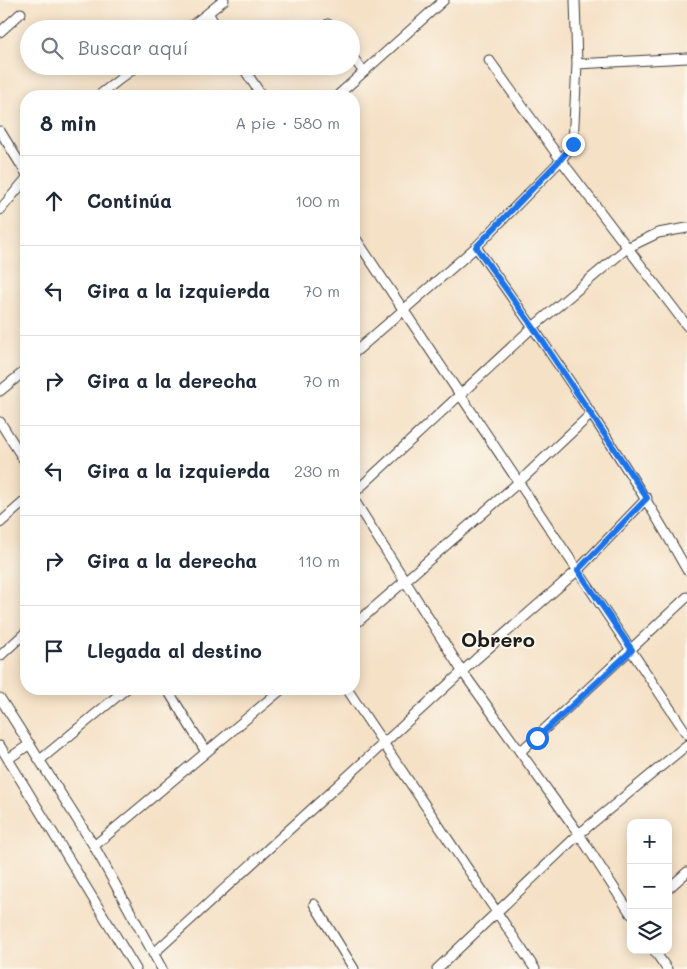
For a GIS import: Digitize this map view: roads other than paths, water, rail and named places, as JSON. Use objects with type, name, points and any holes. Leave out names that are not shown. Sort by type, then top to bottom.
[{"type":"street","points":[[199,20],[224,0]]},
{"type":"street","points":[[344,90],[444,0]]},
{"type":"street","points":[[360,348],[476,247],[560,160],[573,144],[577,64],[575,0]]},
{"type":"street","points":[[0,32],[21,13]]},
{"type":"street","points":[[208,13],[212,20]]},
{"type":"street","points":[[577,64],[687,58]]},
{"type":"street","points":[[489,60],[560,160],[687,326]]},
{"type":"street","points":[[360,67],[364,72]]},
{"type":"street","points":[[106,90],[126,75]]},
{"type":"street","points":[[248,75],[258,90]]},
{"type":"street","points":[[0,131],[20,163]]},
{"type":"street","points":[[0,210],[20,186]]},
{"type":"street","points":[[360,488],[462,395],[533,327],[627,248],[658,233],[687,228]]},
{"type":"street","points":[[360,245],[687,734]]},
{"type":"street","points":[[476,247],[533,327],[647,498],[687,570]]},
{"type":"street","points":[[0,391],[20,375]]},
{"type":"street","points":[[360,619],[519,482],[591,414]]},
{"type":"street","points":[[0,422],[20,454]]},
{"type":"street","points":[[153,954],[462,671],[578,570],[647,498]]},
{"type":"street","points":[[0,523],[20,505]]},
{"type":"street","points":[[360,510],[462,671],[580,834],[628,909]]},
{"type":"street","points":[[520,752],[687,597]]},
{"type":"street","points":[[0,656],[20,638]]},
{"type":"street","points":[[40,760],[119,695]]},
{"type":"street","points":[[170,695],[206,752]]},
{"type":"street","points":[[94,846],[275,695]]},
{"type":"street","points":[[351,695],[535,969]]},
{"type":"street","points":[[0,698],[94,846],[162,969]]},
{"type":"street","points":[[8,759],[30,744]]},
{"type":"street","points":[[436,969],[580,834],[687,745]]},
{"type":"street","points":[[0,746],[136,969]]},
{"type":"street","points":[[672,885],[687,872]]},
{"type":"street","points":[[314,904],[354,969]]},
{"type":"street","points":[[657,954],[666,969]]},
{"type":"district","name":"Obrero","points":[[498,640]]}]
